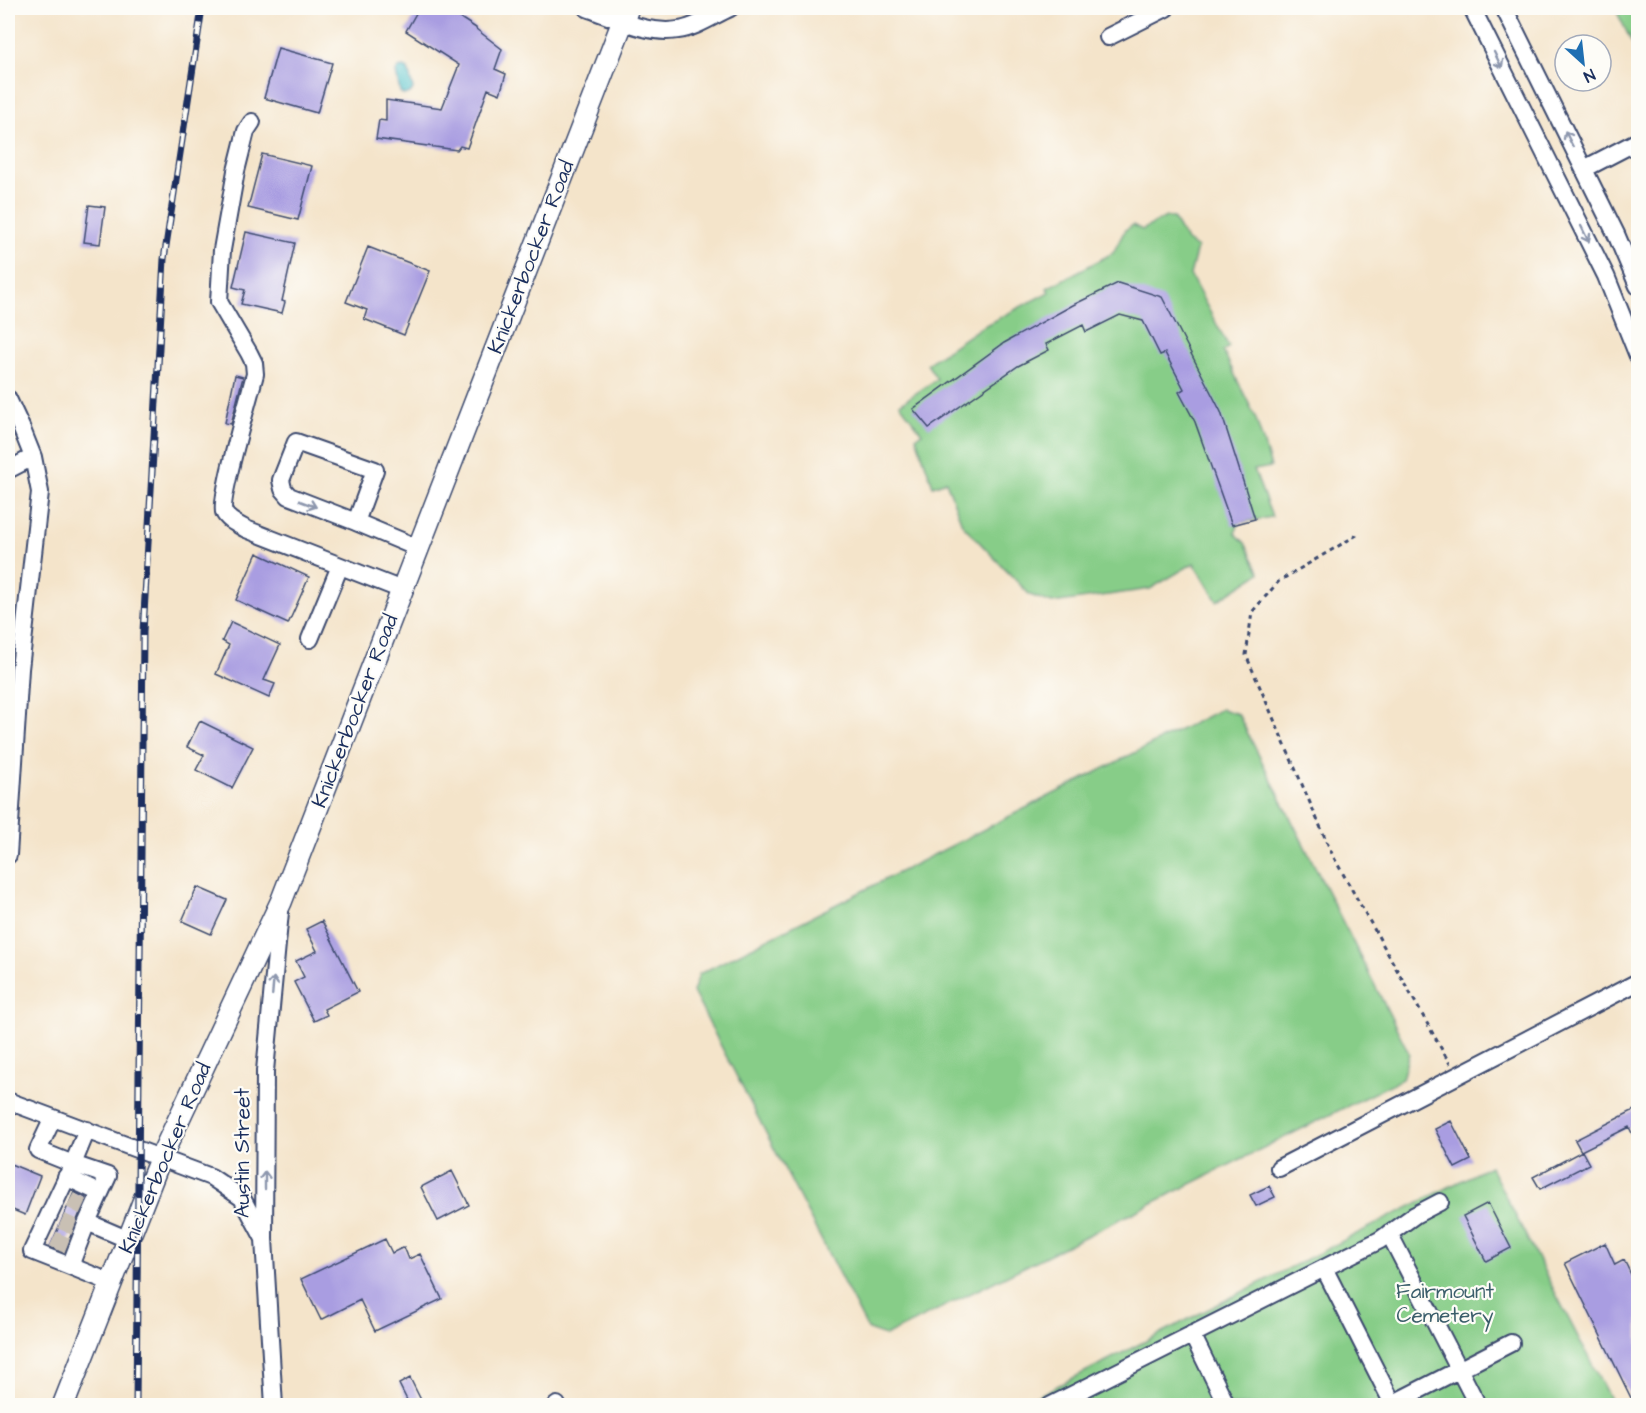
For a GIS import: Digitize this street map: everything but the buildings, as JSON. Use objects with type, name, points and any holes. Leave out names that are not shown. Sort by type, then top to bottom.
[{"type":"main road","name":"Knickerbocker Road","points":[[63,1406],[160,1159],[281,902],[625,14]]},
{"type":"street","points":[[587,8],[625,14],[652,30],[679,30],[698,24],[730,8]]},
{"type":"street","points":[[1108,37],[1166,8]]},
{"type":"street","points":[[1472,8],[1606,276],[1638,356]]},
{"type":"street","points":[[1504,8],[1616,234],[1638,286]]},
{"type":"street","points":[[252,122],[243,141],[232,193],[222,250],[219,302],[249,353],[254,363],[255,374],[229,476],[223,504],[224,512],[229,519],[246,529],[402,590]]},
{"type":"street","points":[[1584,169],[1637,146]]},
{"type":"street","points":[[8,399],[33,457],[40,492],[20,669],[8,855]]},
{"type":"street","points":[[356,522],[375,470],[296,442],[281,480],[283,489],[289,496],[418,548]]},
{"type":"street","points":[[8,470],[33,457]]},
{"type":"street","points":[[310,639],[340,566]]},
{"type":"street","name":"Austin Street","points":[[274,1406],[264,1239],[265,1071],[281,902]]},
{"type":"street","points":[[1279,1168],[1638,982]]},
{"type":"street","points":[[8,1101],[211,1177],[242,1198],[264,1239]]},
{"type":"street","points":[[53,1118],[39,1150],[70,1170],[108,1176],[100,1193],[74,1214],[62,1247]]},
{"type":"street","points":[[62,1247],[74,1214],[70,1170],[87,1130]]},
{"type":"street","points":[[1050,1406],[1380,1240],[1415,1215],[1440,1202]]},
{"type":"street","points":[[74,1214],[129,1240]]},
{"type":"street","points":[[1389,1233],[1478,1406]]},
{"type":"street","points":[[62,1247],[112,1283]]},
{"type":"street","points":[[1324,1268],[1391,1405],[1511,1343]]},
{"type":"street","points":[[1192,1334],[1227,1406]]},
{"type":"path","points":[[1357,535],[1279,581],[1252,612],[1246,656],[1278,734],[1334,856],[1457,1076]]},
{"type":"green space","points":[[1615,8],[1638,8],[1638,55]]},
{"type":"green space","points":[[1166,217],[1173,218],[1186,240],[1197,248],[1190,275],[1229,347],[1223,351],[1255,416],[1271,467],[1254,470],[1272,517],[1239,523],[1235,533],[1245,543],[1260,573],[1217,601],[1194,563],[1150,589],[1052,603],[1030,595],[962,524],[946,481],[933,486],[916,437],[922,433],[900,404],[937,379],[927,364],[980,328],[1049,292],[1047,288],[1113,253],[1125,230],[1133,225],[1142,230]]},
{"type":"green space","points":[[1221,709],[1238,714],[1409,1053],[1402,1079],[885,1336],[868,1330],[693,992],[699,974]]},
{"type":"green space","name":"Fairmount Cemetery","points":[[1490,1166],[1613,1405],[1018,1406]]},
{"type":"water","points":[[398,68],[408,69],[413,89],[404,95],[400,92],[396,72]]},
{"type":"tunnel","points":[[70,1200],[85,1208]]},
{"type":"tunnel","points":[[61,1221],[76,1228]]},
{"type":"tunnel","points":[[53,1239],[68,1246]]},
{"type":"railway","points":[[136,1406],[143,632],[164,259],[202,8]]}]
